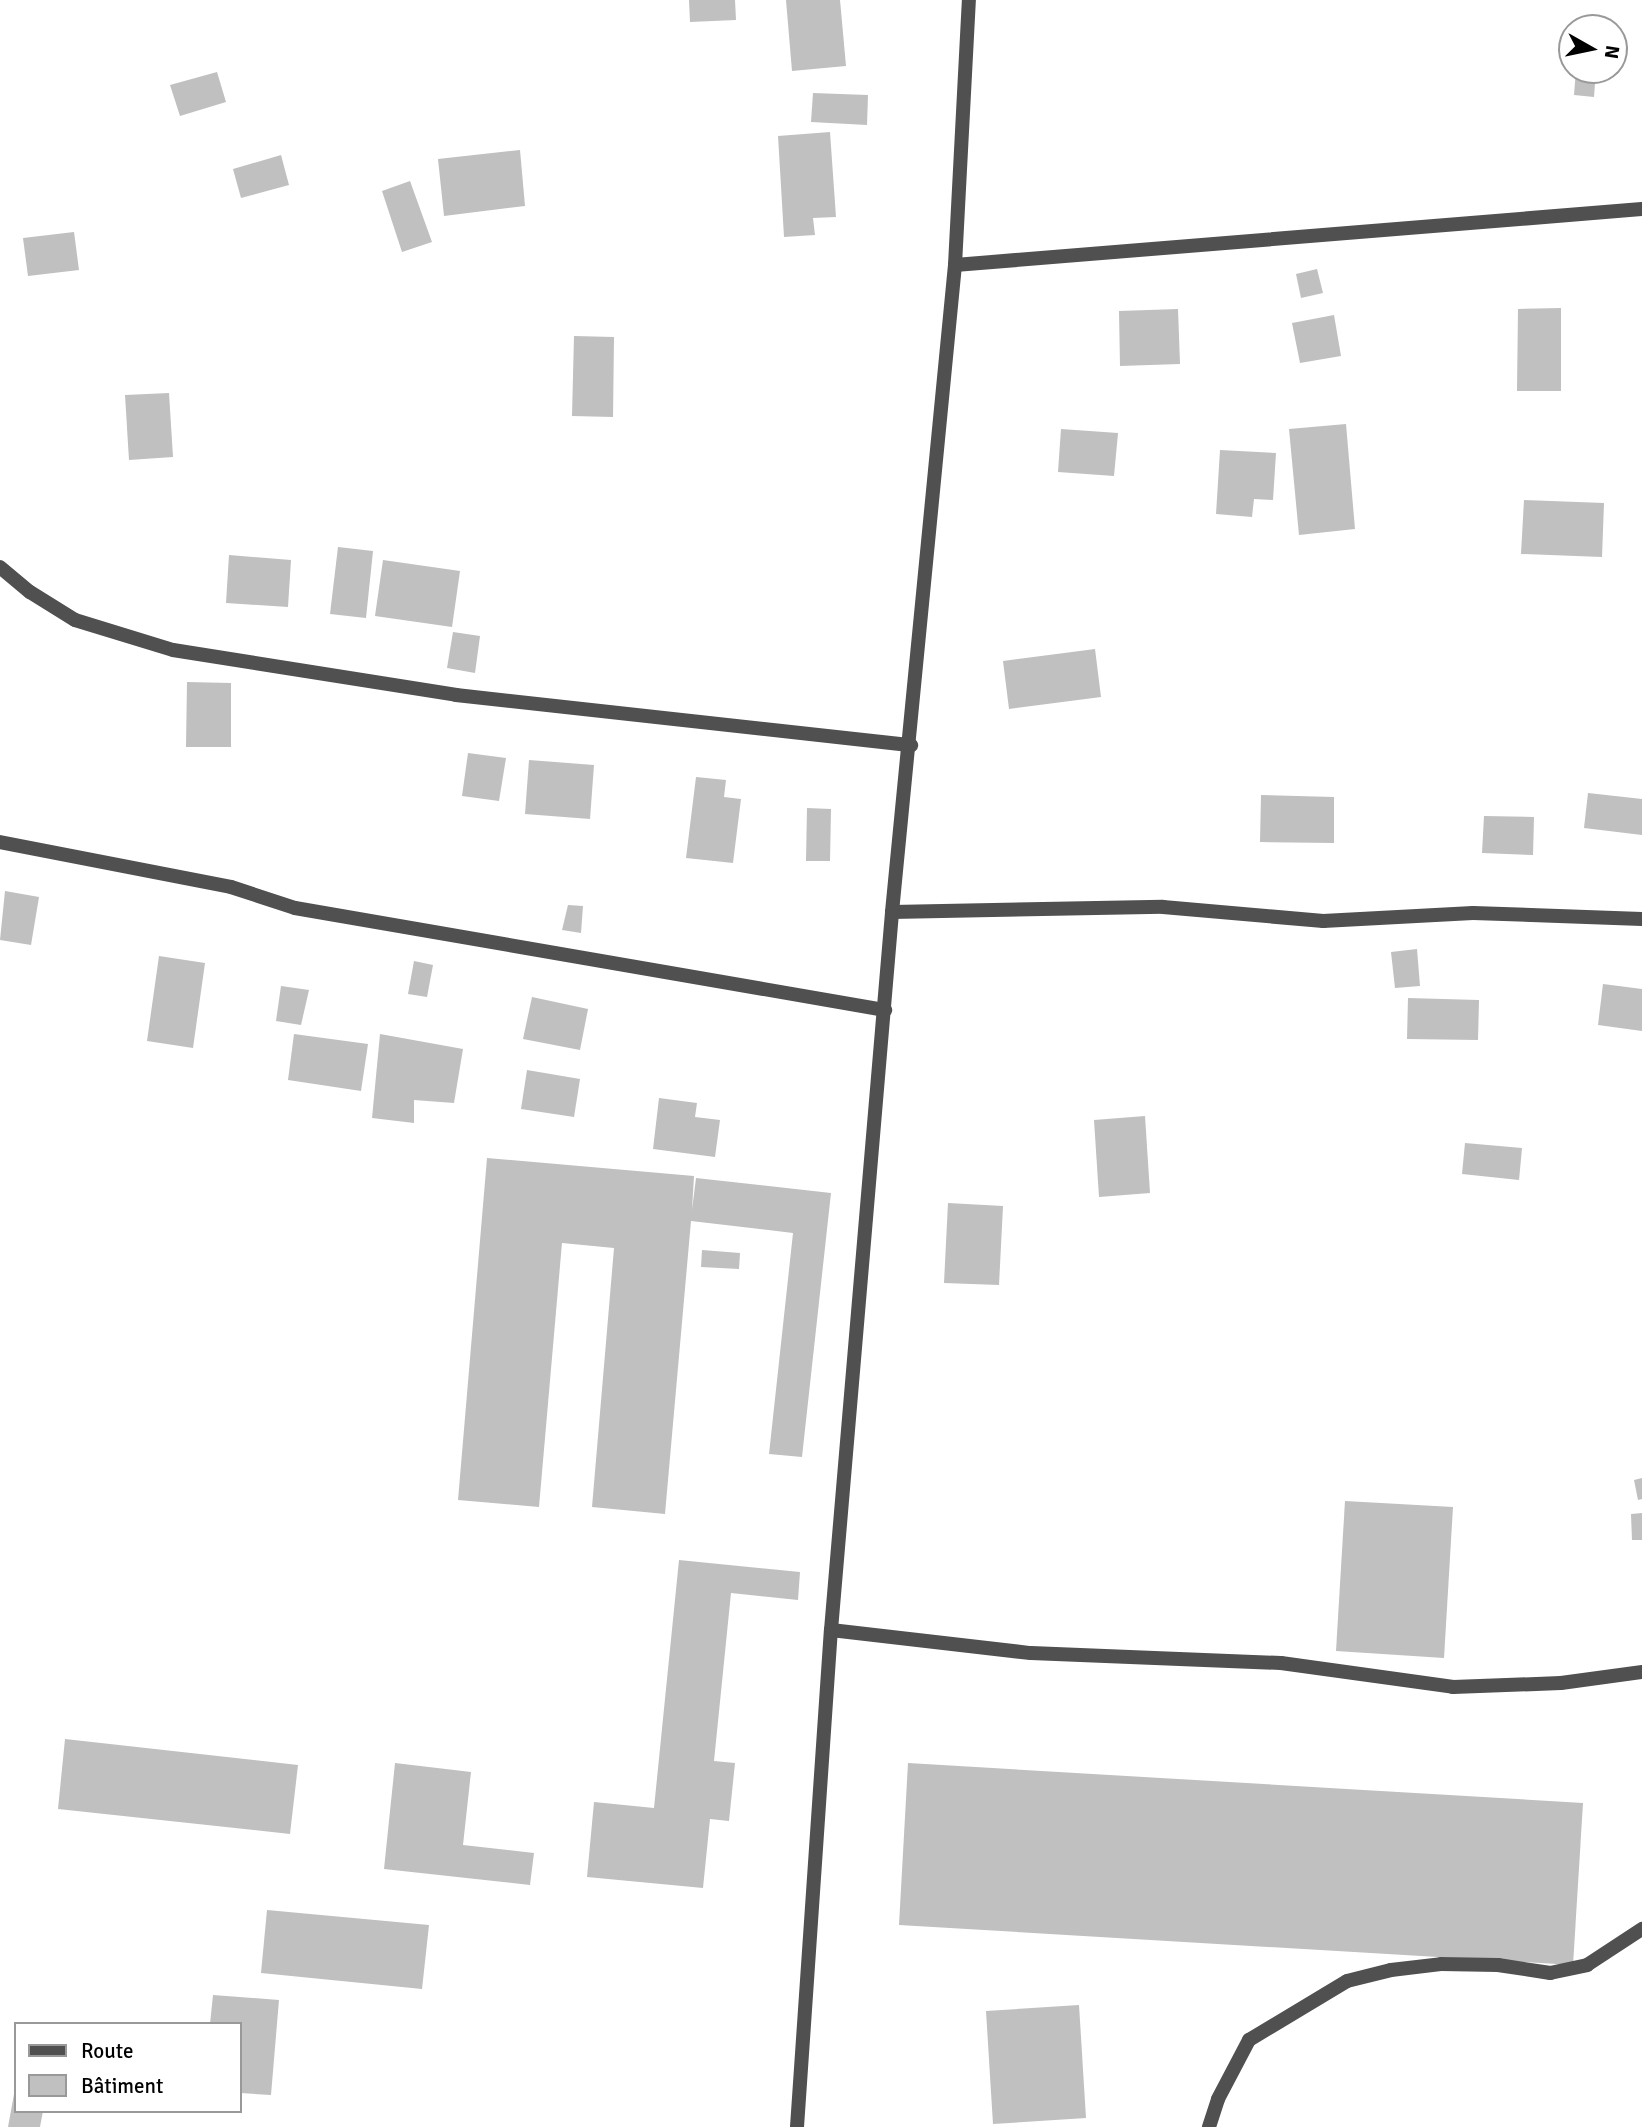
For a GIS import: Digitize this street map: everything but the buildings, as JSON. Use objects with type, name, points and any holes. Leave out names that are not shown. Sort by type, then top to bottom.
[{"type":"street","points":[[797,2127],[831,1630],[892,912],[911,745],[955,265],[969,0]]},
{"type":"street","points":[[955,265],[1642,209]]},
{"type":"street","points":[[0,567],[30,592],[75,620],[173,650],[456,695],[713,726],[911,745]]},
{"type":"street","points":[[0,842],[231,887],[295,908],[885,1010]]},
{"type":"street","points":[[892,912],[1163,906],[1323,921],[1473,913],[1642,919]]},
{"type":"street","points":[[831,1630],[1031,1653],[1280,1663],[1453,1687],[1561,1683],[1642,1672]]},
{"type":"street","points":[[1209,2127],[1218,2099],[1249,2039],[1347,1980],[1391,1970],[1441,1964],[1498,1965],[1550,1973],[1587,1965],[1642,1929]]}]
